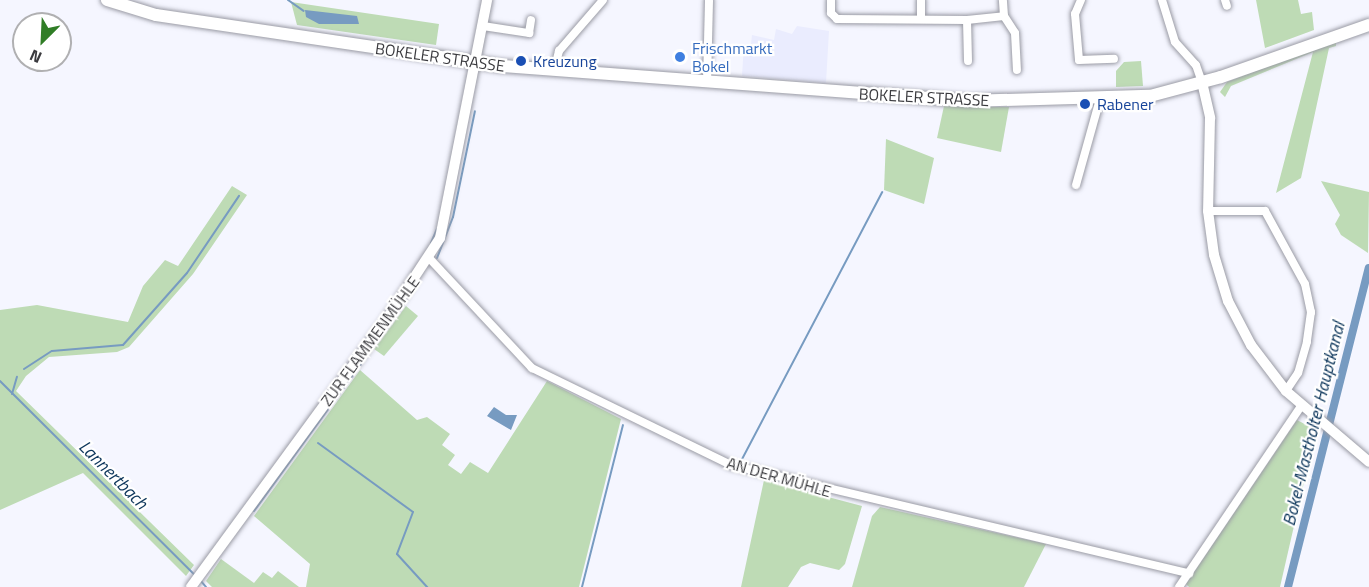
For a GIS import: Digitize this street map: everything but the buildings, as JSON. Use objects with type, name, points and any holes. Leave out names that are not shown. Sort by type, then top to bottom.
[{"type":"main road","name":"BOKELER STRASSE","points":[[107,0],[156,15],[477,63],[554,71],[966,101],[1150,96],[1202,82],[1369,25]]},
{"type":"street","name":"ZUR FLAMMENMÜHLE","points":[[192,586],[429,258],[447,216],[487,0]]},
{"type":"street","points":[[554,71],[559,51],[603,0]]},
{"type":"street","points":[[707,82],[709,0]]},
{"type":"street","points":[[831,0],[831,14],[837,19],[967,20],[1004,16]]},
{"type":"street","points":[[921,0],[921,19]]},
{"type":"street","points":[[1004,0],[1004,16],[1015,33],[1017,70]]},
{"type":"street","points":[[1081,0],[1075,14],[1079,60],[1114,59]]},
{"type":"street","points":[[1162,0],[1175,42],[1196,65],[1210,118],[1208,211],[1214,255],[1228,301],[1251,345],[1286,391],[1336,437],[1369,462]]},
{"type":"street","points":[[483,26],[529,33],[531,20]]},
{"type":"street","points":[[967,20],[968,61]]},
{"type":"street","points":[[1076,185],[1100,99]]},
{"type":"street","points":[[1208,211],[1265,211],[1305,284],[1311,312],[1307,342],[1298,373],[1286,391]]},
{"type":"street","name":"AN DER MÜHLE","points":[[429,258],[532,368],[731,465],[1189,573]]},
{"type":"street","points":[[1179,587],[1301,406]]},
{"type":"shaded area","points":[[797,26],[829,31],[826,83],[742,76],[744,44],[751,44],[752,35],[774,40],[776,29],[792,34]]},
{"type":"green space","points":[[1256,0],[1298,0],[1301,14],[1312,12],[1314,30],[1265,48]]},
{"type":"green space","points":[[291,2],[439,24],[436,45],[297,25]]},
{"type":"green space","points":[[1336,40],[1336,46],[1329,48],[1301,178],[1276,193],[1313,52],[1231,86],[1225,97],[1220,92],[1227,82]]},
{"type":"green space","points":[[1141,61],[1143,86],[1116,87],[1116,71],[1124,62]]},
{"type":"green space","points":[[944,106],[1009,107],[1001,152],[937,138]]},
{"type":"green space","points":[[886,139],[934,158],[924,204],[884,190]]},
{"type":"green space","points":[[1321,181],[1369,192],[1368,253],[1341,235],[1335,224],[1340,215]]},
{"type":"green space","points":[[232,186],[247,195],[193,274],[129,347],[117,352],[49,357],[26,376],[16,391],[194,565],[186,576],[83,473],[0,510],[0,310],[37,305],[128,322],[143,286],[165,260],[178,266]]},
{"type":"green space","points":[[406,306],[418,316],[384,356],[374,349]]},
{"type":"green space","points":[[360,370],[417,420],[427,417],[450,434],[442,445],[455,455],[448,465],[461,474],[470,462],[488,473],[547,381],[621,419],[579,587],[306,587],[310,564],[254,516]]},
{"type":"green space","points":[[1297,420],[1316,430],[1280,587],[1189,587],[1186,584]]},
{"type":"green space","points":[[764,480],[862,506],[845,564],[839,570],[810,563],[801,567],[788,587],[741,587]]},
{"type":"green space","points":[[880,507],[1046,544],[1024,587],[852,587],[872,516]]},
{"type":"green space","points":[[221,559],[254,583],[263,572],[272,578],[278,571],[299,587],[212,587],[206,581]]},
{"type":"water","points":[[305,10],[357,16],[359,24],[319,24],[306,17]]},
{"type":"water","points":[[494,407],[506,415],[517,415],[511,430],[487,416]]},
{"type":"waterway","points":[[288,0],[304,11]]},
{"type":"waterway","points":[[437,258],[453,217],[475,111]]},
{"type":"waterway","points":[[740,463],[882,192]]},
{"type":"waterway","points":[[24,369],[52,351],[123,345],[187,273],[239,196]]},
{"type":"waterway","points":[[431,243],[437,229]]},
{"type":"waterway","name":"Bokel-Mastholter Hauptkanal","points":[[1288,587],[1369,268]]},
{"type":"waterway","points":[[395,317],[405,302]]},
{"type":"waterway","points":[[254,511],[365,358]]},
{"type":"waterway","points":[[12,394],[17,377]]},
{"type":"waterway","name":"Lannertbach","points":[[0,381],[196,576]]},
{"type":"waterway","points":[[582,587],[623,425]]},
{"type":"waterway","points":[[318,443],[413,512],[397,554],[427,587]]},
{"type":"waterway","name":"Lannertbach","points":[[200,580],[206,587]]},
{"type":"place","name":"Frischmarkt Bokel","points":[[680,57]]},
{"type":"place","name":"Kreuzung","points":[[521,61]]},
{"type":"place","name":"Rabener","points":[[1085,104]]}]
